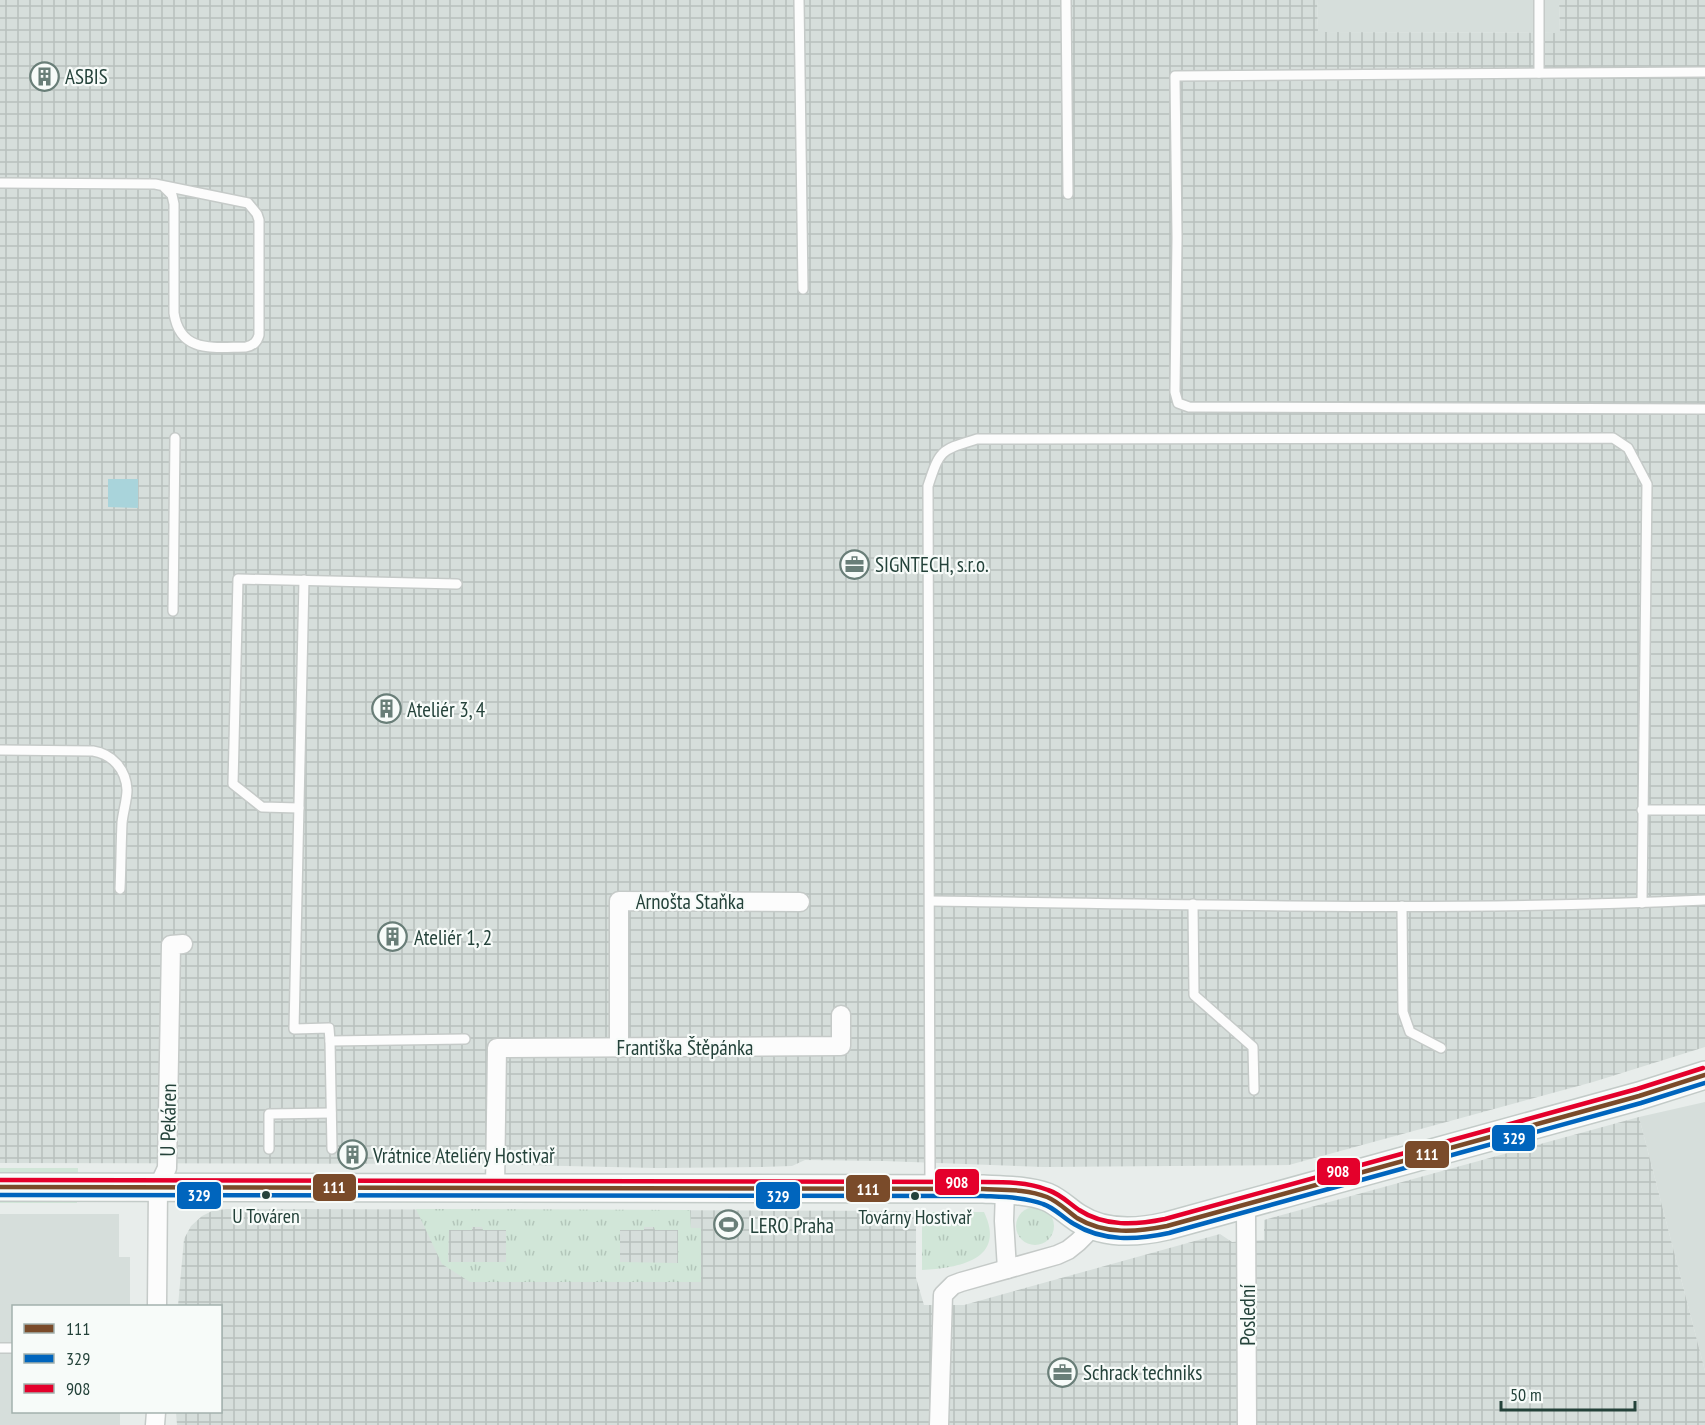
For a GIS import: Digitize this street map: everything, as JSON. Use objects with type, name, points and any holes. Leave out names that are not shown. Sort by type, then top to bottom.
[{"type":"street","name":"Arnošta Staňka","points":[[619,1048],[619,901],[800,902]]},
{"type":"street","name":"U Pekáren","points":[[157,1305],[158,1187],[167,1168],[171,945],[183,944]]},
{"type":"street","name":"Františka Štěpánka","points":[[495,1188],[496,1048],[842,1046],[841,1015]]},
{"type":"street","points":[[0,1187],[1005,1190],[1050,1198],[1090,1225],[1130,1232],[1152,1230],[1639,1096],[1705,1075]]},
{"type":"street","points":[[1005,1190],[1007,1269]]},
{"type":"street","name":"Poslední","points":[[1246,1204],[1247,1425]]},
{"type":"street","points":[[939,1425],[943,1295],[953,1285],[961,1282],[1068,1250],[1085,1235],[1090,1225]]},
{"type":"lane","points":[[799,0],[803,289]]},
{"type":"lane","points":[[1066,0],[1068,194]]},
{"type":"lane","points":[[1539,0],[1539,73]]},
{"type":"lane","points":[[1705,72],[1175,76],[1177,238],[1175,392],[1178,403],[1188,407],[1705,409]]},
{"type":"lane","points":[[0,183],[155,184],[248,204],[257,214],[259,239],[259,334],[257,341],[246,347],[204,347],[187,340],[180,331],[175,322],[174,313],[174,204],[172,195],[163,186]]},
{"type":"lane","points":[[173,611],[175,438]]},
{"type":"lane","points":[[930,1188],[931,902],[928,486],[936,461],[947,448],[977,439],[1613,438],[1628,448],[1647,484],[1642,903]]},
{"type":"lane","points":[[299,808],[262,807],[233,784],[238,579],[458,584]]},
{"type":"lane","points":[[304,580],[294,1029],[329,1028],[332,1149]]},
{"type":"lane","points":[[0,750],[93,751],[104,753],[113,759],[124,777],[127,790],[122,822],[120,889]]},
{"type":"lane","points":[[1642,810],[1705,810]]},
{"type":"lane","points":[[931,902],[1401,906],[1705,900]]},
{"type":"lane","points":[[1193,904],[1194,995],[1253,1047],[1254,1090]]},
{"type":"lane","points":[[1401,906],[1403,1012],[1410,1032],[1441,1048]]},
{"type":"lane","points":[[330,1041],[465,1039]]},
{"type":"lane","points":[[269,1149],[270,1114],[331,1113]]},
{"type":"shaded area","points":[[0,0],[1317,0],[1318,32],[1560,33],[1559,0],[1705,0],[1705,1047],[1593,1082],[1289,1165],[1043,1167],[805,1160],[792,1166],[657,1168],[480,1164],[0,1163]]},
{"type":"shaded area","points":[[1317,0],[1559,0],[1560,33],[1318,32]]},
{"type":"shaded area","points":[[1705,1102],[1705,1371],[1639,1117]]},
{"type":"shaded area","points":[[1639,1117],[1705,1371],[1705,1425],[177,1425],[176,1413],[222,1413],[222,1305],[178,1305],[184,1239],[191,1226],[212,1211],[279,1209],[916,1211],[916,1278],[924,1305],[964,1305],[1220,1234],[1232,1242],[1264,1240],[1264,1220]]},
{"type":"shaded area","points":[[0,1214],[119,1214],[119,1257],[130,1257],[130,1305],[12,1305],[12,1413],[120,1413],[120,1425],[0,1425]]},
{"type":"green space","points":[[0,1168],[78,1168],[78,1175],[0,1175]]},
{"type":"green space","points":[[0,1196],[77,1196],[77,1203],[0,1203]]},
{"type":"green space","points":[[1035,1207],[1049,1212],[1054,1226],[1049,1240],[1035,1245],[1021,1240],[1016,1226],[1021,1212]]},
{"type":"green space","points":[[416,1209],[690,1210],[691,1228],[701,1228],[701,1282],[470,1282],[442,1264]],"holes":[[[472,1227],[482,1227],[483,1230],[506,1230],[506,1262],[448,1262],[449,1230],[472,1230]],[[644,1227],[654,1227],[655,1230],[678,1230],[678,1263],[620,1262],[620,1230],[644,1230]]]},
{"type":"green space","points":[[922,1212],[984,1212],[989,1228],[989,1241],[984,1251],[964,1263],[922,1270]]},
{"type":"water","points":[[108,479],[138,479],[138,508],[108,507]]},
{"type":"transit line","name":"908","points":[[0,1180],[1008,1182],[1032,1185],[1052,1192],[1089,1216],[1110,1222],[1143,1223],[1165,1219],[1637,1089],[1703,1068]]},
{"type":"transit line","name":"111","points":[[0,1187],[983,1189],[1039,1194],[1055,1201],[1077,1218],[1088,1223],[1110,1230],[1133,1231],[1167,1226],[1639,1096],[1705,1075]]},
{"type":"transit line","name":"329","points":[[0,1195],[983,1196],[1036,1202],[1051,1208],[1085,1230],[1108,1237],[1133,1238],[1169,1233],[1641,1103],[1705,1083]]},
{"type":"place","name":"ASBIS","points":[[44,76]]},
{"type":"place","name":"SIGNTECH, s.r.o.","points":[[854,564]]},
{"type":"place","name":"Ateliér 3, 4","points":[[386,709]]},
{"type":"place","name":"Ateliér 1, 2","points":[[393,937]]},
{"type":"place","name":"Vrátnice Ateliéry Hostivař","points":[[352,1155]]},
{"type":"place","name":"U Továren","points":[[266,1195]]},
{"type":"place","name":"Továrny Hostivař","points":[[915,1196]]},
{"type":"place","name":"LERO Praha","points":[[729,1225]]},
{"type":"place","name":"Schrack techniks","points":[[1062,1372]]}]
